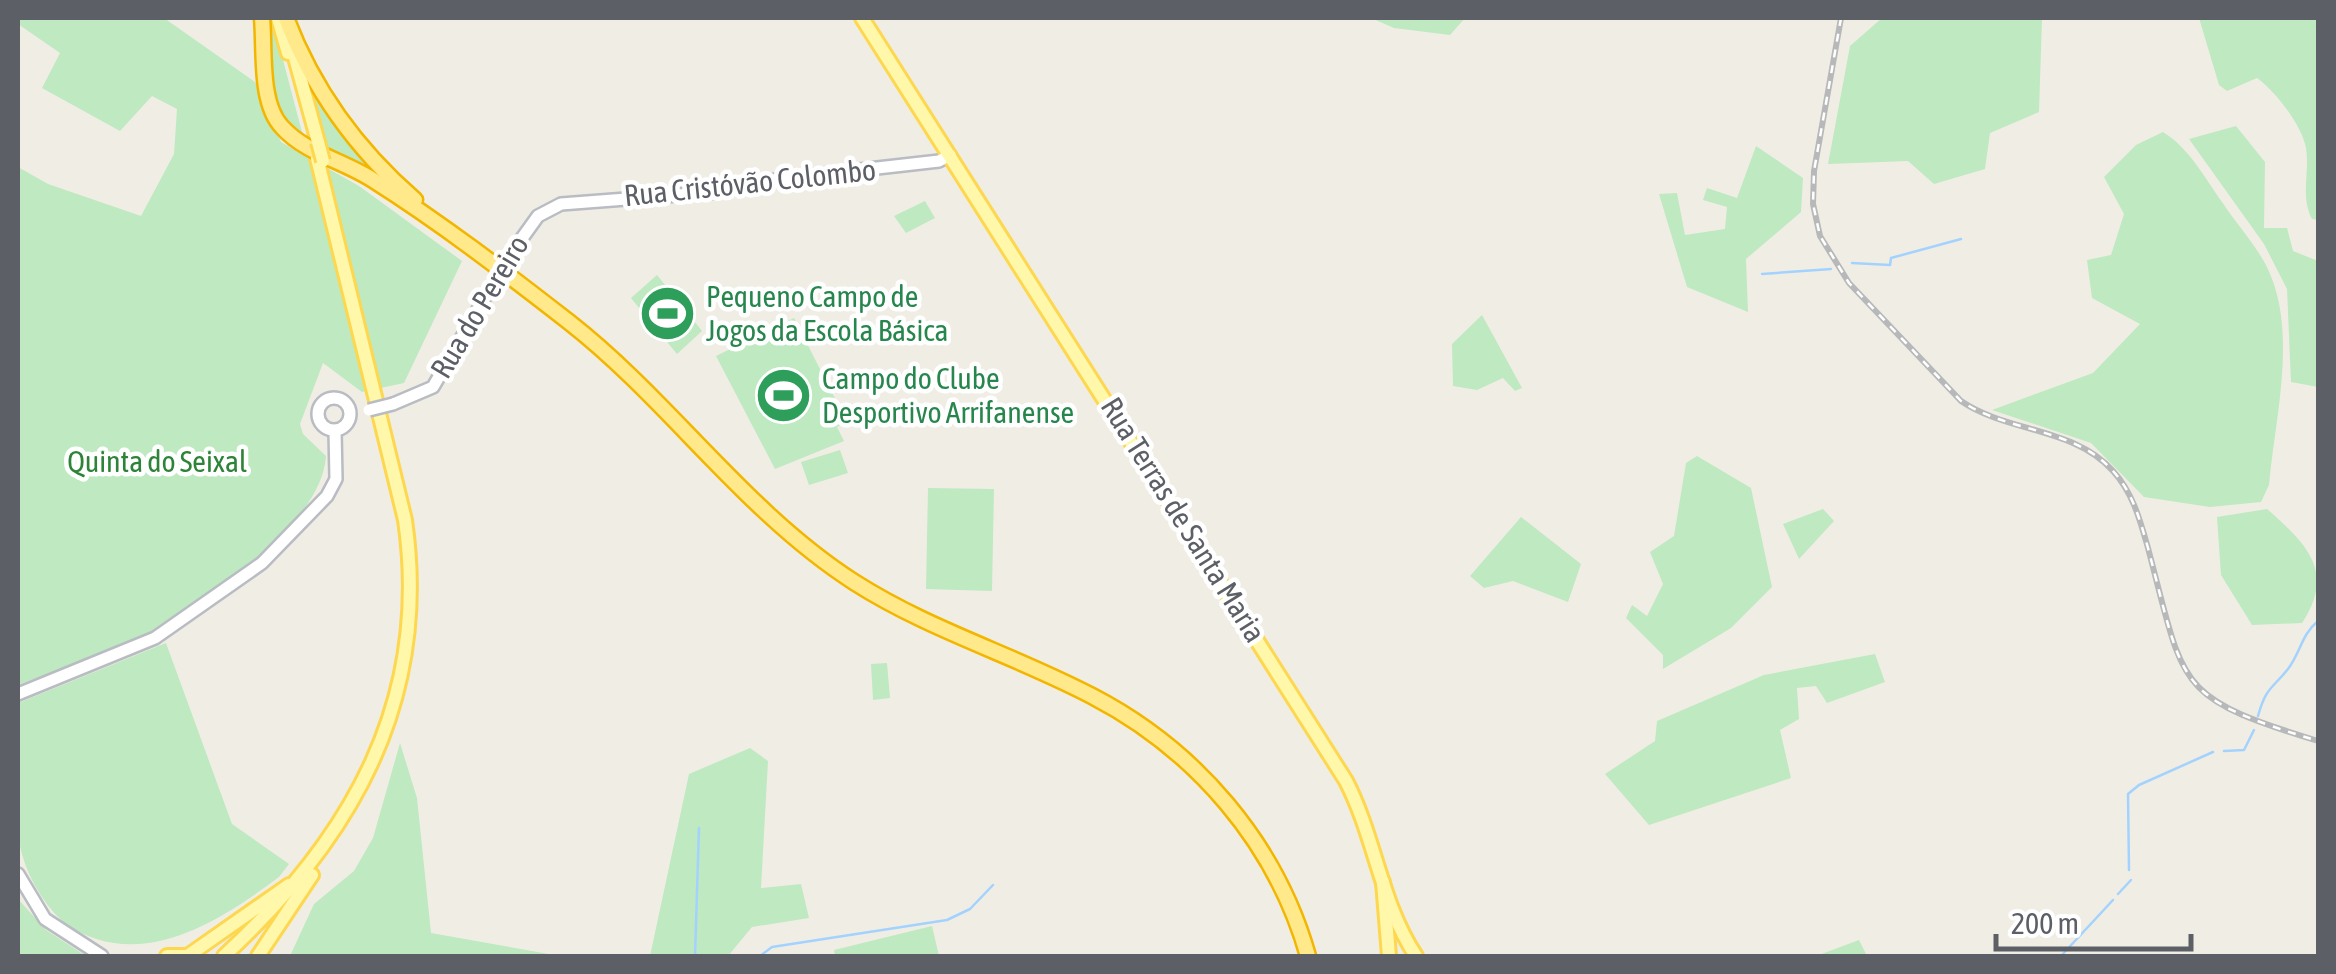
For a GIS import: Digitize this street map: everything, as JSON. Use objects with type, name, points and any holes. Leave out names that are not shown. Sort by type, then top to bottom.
[{"type":"highway","points":[[262,18],[269,103],[283,129],[370,178],[570,323],[659,403],[788,533],[854,582],[958,637],[1090,695],[1169,744],[1233,810],[1258,845],[1300,925]]},
{"type":"highway","points":[[282,18],[315,84],[339,119],[411,197],[608,349],[765,506],[855,578],[959,633],[1126,708],[1172,741],[1208,774],[1262,842],[1310,954]]},
{"type":"main road","points":[[258,956],[370,768],[392,707],[410,608],[412,566],[395,476],[316,141],[282,18]]},
{"type":"main road","name":"Rua Terras de Santa Maria","points":[[862,18],[1312,722],[1360,807],[1383,882]]},
{"type":"main road","name":"Rua Cristóvão Colombo","points":[[548,208],[586,200],[717,192],[780,179],[939,161],[950,156]]},
{"type":"main road","name":"Rua do Pereiro","points":[[18,694],[155,638],[262,563],[326,496],[336,479],[334,431],[320,424],[317,414],[321,404],[340,399],[351,414],[393,404],[433,387],[528,226],[548,208]]},
{"type":"main road","points":[[334,431],[344,428],[351,414]]},
{"type":"main road","points":[[167,956],[191,956],[311,870]]},
{"type":"main road","points":[[227,956],[311,870]]},
{"type":"main road","points":[[18,874],[45,919],[102,956]]},
{"type":"main road","points":[[1383,882],[1413,953]]},
{"type":"main road","points":[[1383,882],[1390,956]]},
{"type":"main road","points":[[1390,956],[1397,947],[1413,953]]},
{"type":"green space","name":"Quinta do Seixal","points":[[18,18],[164,18],[255,82],[281,142],[359,186],[462,261],[404,383],[362,392],[323,363],[300,424],[303,434],[326,456],[320,482],[284,533],[259,557],[204,599],[138,640],[18,685],[18,167],[48,184],[141,216],[174,154],[177,109],[152,96],[120,131],[42,88],[60,53],[18,24]]},
{"type":"green space","points":[[265,18],[272,18],[303,136],[282,111],[276,97]]},
{"type":"green space","points":[[1371,18],[1465,18],[1450,35],[1394,28]]},
{"type":"green space","points":[[1882,18],[2042,18],[2039,112],[1990,133],[1985,169],[1934,184],[1908,161],[1828,164],[1850,46]]},
{"type":"green space","points":[[2199,18],[2318,18],[2318,220],[2312,219],[2308,210],[2306,148],[2293,119],[2257,78],[2227,91],[2219,85]]},
{"type":"green space","points":[[300,64],[396,193],[324,151]]},
{"type":"green space","points":[[2236,126],[2265,162],[2264,228],[2287,228],[2293,251],[2318,261],[2318,387],[2291,382],[2287,289],[2264,244],[2189,139]]},
{"type":"green space","points":[[2163,132],[2181,146],[2203,174],[2261,257],[2276,290],[2283,345],[2282,374],[2269,485],[2261,502],[2210,507],[2144,497],[2091,443],[1992,410],[2093,373],[2140,324],[2092,298],[2087,260],[2111,255],[2124,214],[2104,177],[2136,145]]},
{"type":"green space","points":[[1756,146],[1803,178],[1801,212],[1746,259],[1748,312],[1687,287],[1659,194],[1677,193],[1685,235],[1725,229],[1727,207],[1703,200],[1707,188],[1737,198]]},
{"type":"green space","points":[[925,201],[935,218],[906,233],[894,216]]},
{"type":"green space","name":"Pequeno Campo de Jogos da Escola Básica","points":[[657,275],[702,331],[677,354],[631,298]]},
{"type":"green space","points":[[1482,315],[1522,388],[1515,391],[1503,378],[1477,390],[1453,386],[1452,344]]},
{"type":"green space","name":"Campo do Clube Desportivo Arrifanense","points":[[794,318],[847,422],[837,427],[844,441],[775,469],[716,356]]},
{"type":"green space","points":[[840,450],[848,473],[809,485],[801,462]]},
{"type":"green space","points":[[1697,456],[1751,488],[1772,587],[1731,628],[1663,669],[1663,655],[1626,618],[1632,605],[1647,616],[1663,584],[1650,552],[1674,536],[1686,463]]},
{"type":"green space","points":[[928,488],[994,489],[992,591],[926,589]]},
{"type":"green space","points":[[1823,509],[1834,521],[1799,559],[1783,524]]},
{"type":"green space","points":[[2267,509],[2304,547],[2316,573],[2312,605],[2302,623],[2252,625],[2221,575],[2217,517]]},
{"type":"green space","points":[[1521,517],[1581,564],[1568,602],[1513,581],[1484,588],[1470,576]]},
{"type":"green space","points":[[166,643],[232,824],[289,864],[279,877],[254,895],[202,926],[147,943],[119,944],[91,937],[63,922],[29,875],[19,842],[15,808],[18,703]]},
{"type":"green space","points":[[1875,654],[1885,682],[1827,703],[1816,686],[1797,688],[1799,719],[1780,730],[1791,778],[1649,825],[1605,774],[1655,741],[1657,721],[1764,675]]},
{"type":"green space","points":[[887,663],[890,698],[873,700],[871,664]]},
{"type":"green space","points":[[400,743],[417,798],[431,933],[560,956],[290,956],[314,904],[354,871],[373,838]]},
{"type":"green space","points":[[750,748],[768,761],[761,888],[801,884],[809,918],[752,927],[728,956],[650,956],[689,774]]},
{"type":"green space","points":[[18,899],[46,930],[86,956],[18,956]]},
{"type":"green space","points":[[932,926],[939,956],[835,956],[834,950]]},
{"type":"green space","points":[[1859,940],[1867,956],[1816,956]]},
{"type":"waterway","points":[[1852,263],[1890,265],[1891,258],[1961,239]]},
{"type":"waterway","points":[[1762,274],[1831,269]]},
{"type":"waterway","points":[[2258,716],[2267,694],[2318,621]]},
{"type":"waterway","points":[[2224,751],[2244,750],[2254,730]]},
{"type":"waterway","points":[[2129,870],[2128,794],[2139,785],[2213,752]]},
{"type":"waterway","points":[[695,956],[699,828]]},
{"type":"waterway","points":[[2118,894],[2131,880]]},
{"type":"waterway","points":[[760,956],[772,947],[947,920],[970,909],[993,885]]},
{"type":"waterway","points":[[2061,956],[2113,900]]},
{"type":"railway","points":[[1841,18],[1814,171],[1813,204],[1820,236],[1849,283],[1961,401],[1999,419],[2079,446],[2113,471],[2135,507],[2170,631],[2193,680],[2211,698],[2236,712],[2318,741]]},
{"type":"place","name":"Pequeno Campo de Jogos da Escola Básica","points":[[667,314]]},
{"type":"place","name":"Campo do Clube Desportivo Arrifanense","points":[[783,396]]}]
